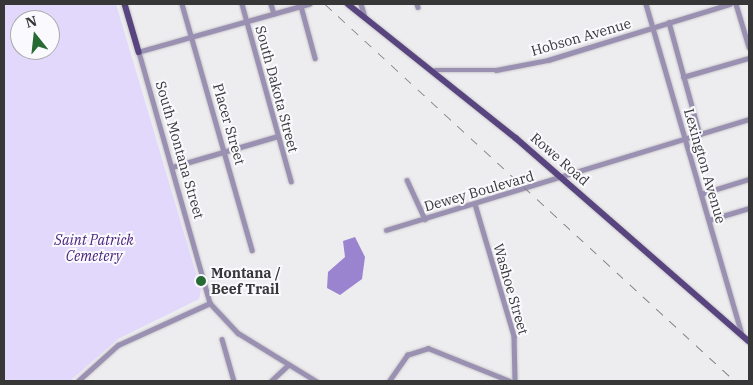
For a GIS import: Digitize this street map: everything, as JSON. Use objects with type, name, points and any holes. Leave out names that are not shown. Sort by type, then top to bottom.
[{"type":"main road","name":"South Montana Street","points":[[124,4],[139,52]]},
{"type":"main road","name":"Rowe Road","points":[[348,4],[435,70],[563,178],[749,341]]},
{"type":"street","name":"Placer Street","points":[[182,4],[226,152],[252,250]]},
{"type":"street","name":"South Dakota Street","points":[[242,4],[291,181]]},
{"type":"street","points":[[271,4],[274,14]]},
{"type":"street","points":[[139,52],[310,4]]},
{"type":"street","points":[[361,4],[365,18]]},
{"type":"street","name":"Lexington Avenue","points":[[646,4],[742,334]]},
{"type":"street","name":"Hobson Avenue","points":[[435,70],[496,70],[548,60],[730,4]]},
{"type":"street","points":[[736,4],[749,47]]},
{"type":"street","points":[[301,6],[315,58]]},
{"type":"street","points":[[669,22],[700,135]]},
{"type":"street","name":"South Montana Street","points":[[139,52],[210,303]]},
{"type":"street","points":[[683,76],[749,58]]},
{"type":"street","name":"Dewey Boulevard","points":[[386,230],[686,141],[749,119]]},
{"type":"street","points":[[172,167],[278,136]]},
{"type":"street","points":[[702,194],[749,179]]},
{"type":"street","points":[[407,180],[424,219]]},
{"type":"street","name":"Washoe Street","points":[[475,204],[514,336],[515,381]]},
{"type":"street","points":[[709,220],[749,208]]},
{"type":"street","points":[[78,381],[118,345],[210,303],[226,324],[316,381]]},
{"type":"street","points":[[222,340],[234,381]]},
{"type":"street","points":[[389,381],[407,355],[428,348],[510,381]]},
{"type":"street","points":[[270,381],[288,364]]},
{"type":"green space","name":"Saint Patrick Cemetery","points":[[4,4],[116,4],[201,290],[199,299],[118,339],[70,381],[4,381]]},
{"type":"shaded area","points":[[355,237],[365,257],[362,279],[340,295],[327,288],[328,272],[345,257],[343,241]]},
{"type":"railway","points":[[325,4],[735,381]]},
{"type":"place","name":"Montana / Beef Trail","points":[[201,281]]}]
